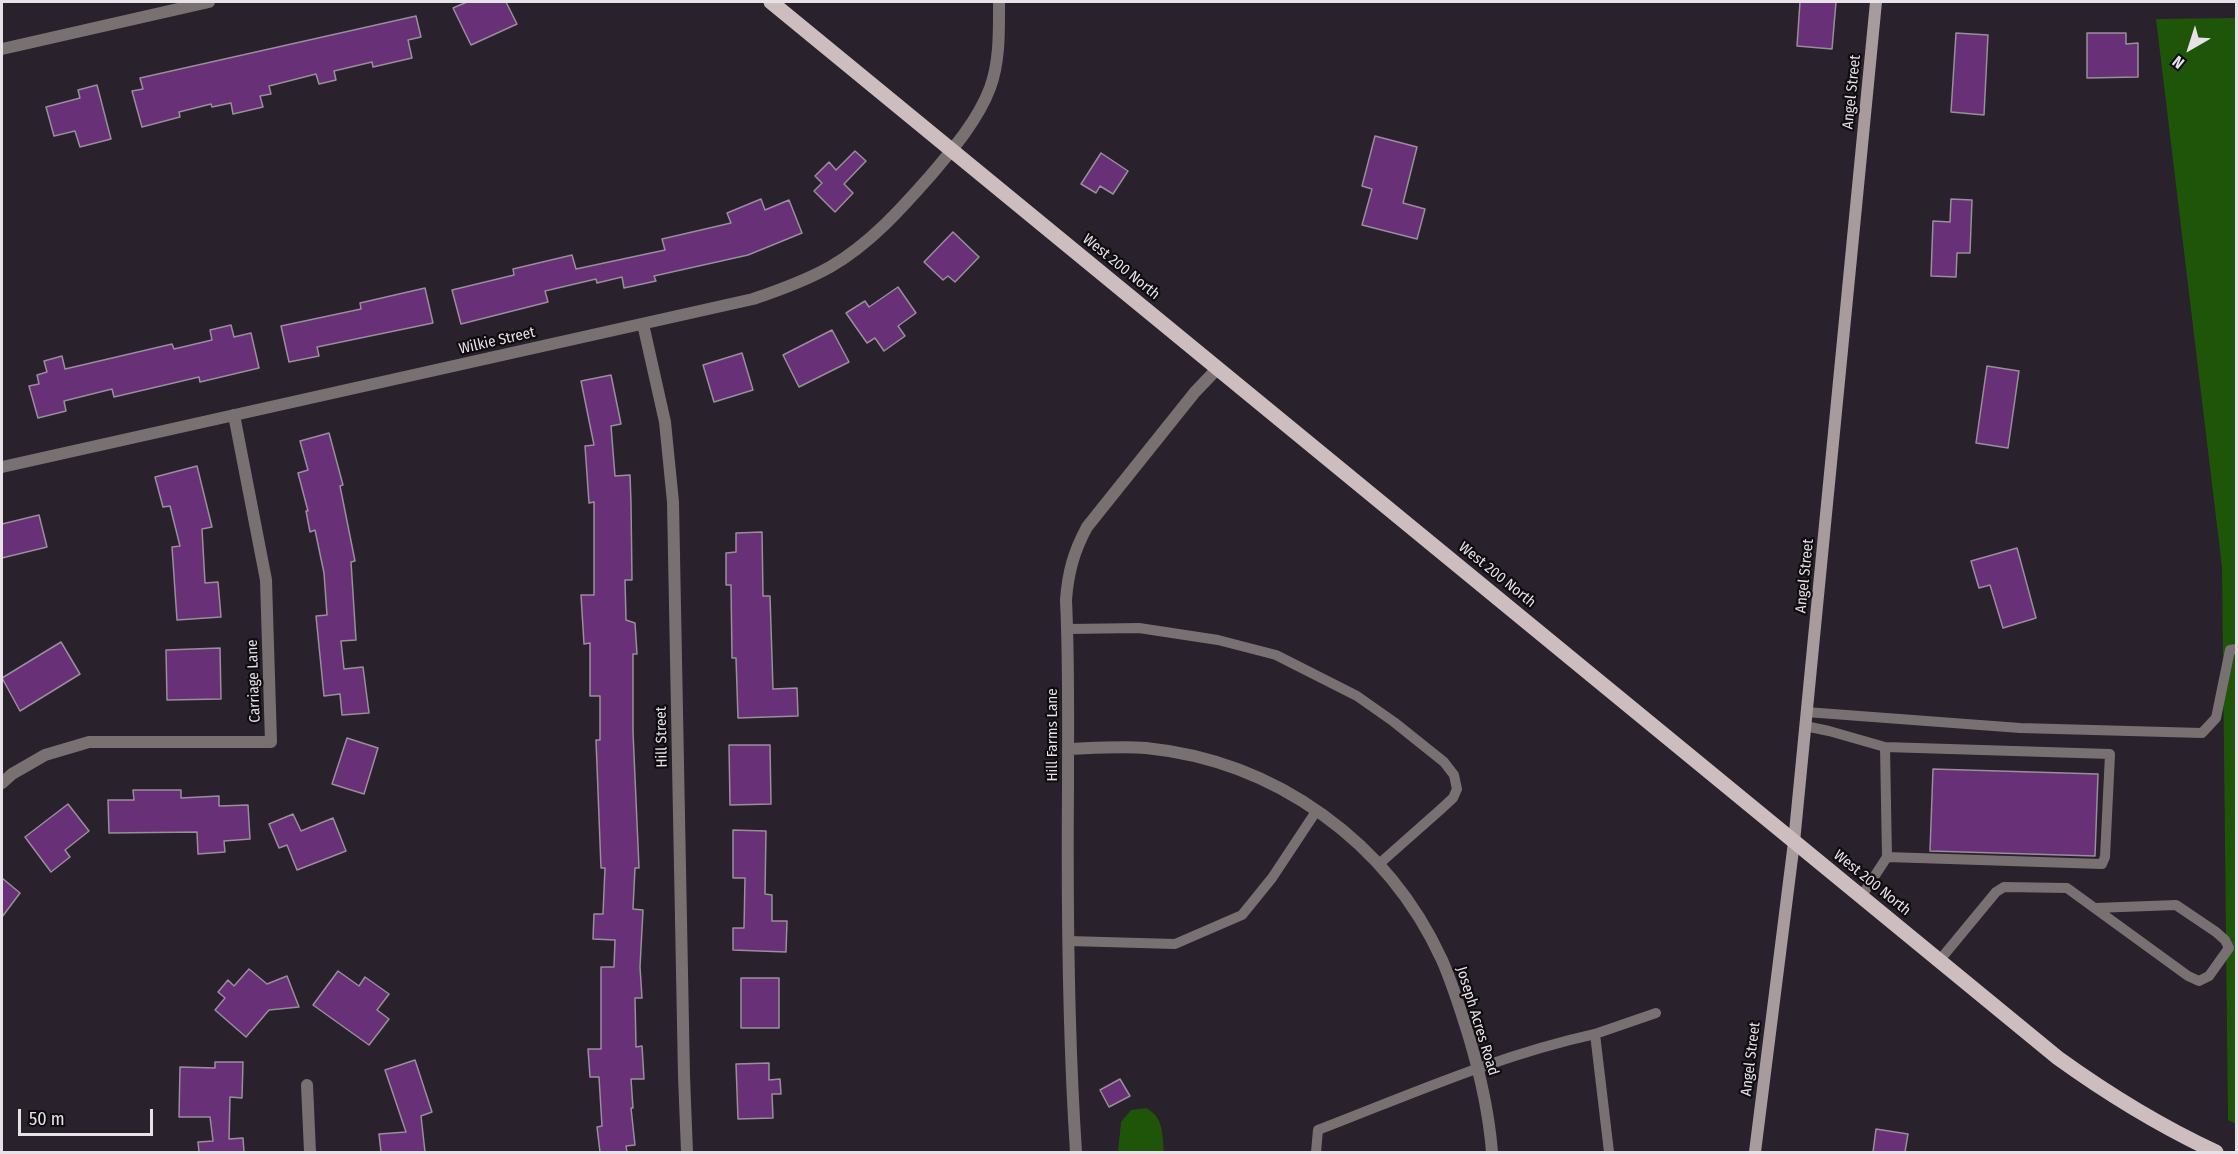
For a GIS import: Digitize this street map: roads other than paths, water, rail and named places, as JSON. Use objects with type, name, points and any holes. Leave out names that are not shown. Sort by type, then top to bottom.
[{"type":"main road","name":"West 200 North","points":[[771,2],[2058,1058],[2092,1083],[2169,1129],[2216,1152]]},
{"type":"street","points":[[2,49],[209,2]]},
{"type":"street","name":"Wilkie Street","points":[[2,467],[753,299],[795,285],[830,267],[863,244],[898,213],[952,150],[981,109],[991,87],[998,44],[999,2]]},
{"type":"street","name":"Angel Street","points":[[1755,1152],[1794,842],[1876,2]]},
{"type":"street","name":"Hill Street","points":[[643,324],[665,422],[673,502],[683,1064],[687,1152]]},
{"type":"street","name":"Hill Farms Lane","points":[[1076,1152],[1069,941],[1066,600],[1068,576],[1075,550],[1087,527],[1195,392],[1217,369]]},
{"type":"street","name":"Carriage Lane","points":[[2,783],[12,774],[45,755],[89,742],[271,742],[266,580],[234,415]]},
{"type":"street","name":"Joseph Acres Road","points":[[1069,749],[1146,748],[1189,755],[1232,767],[1277,785],[1317,810],[1350,835],[1379,864],[1414,910],[1442,960],[1462,1014],[1478,1068],[1492,1152]]},
{"type":"street","points":[[307,1085],[310,1152]]},
{"type":"lane","points":[[1068,629],[1139,628],[1218,640],[1276,656],[1357,696],[1394,722],[1444,762],[1454,775],[1457,789],[1453,798],[1379,864]]},
{"type":"lane","points":[[1806,712],[2020,728],[2202,733],[2216,717],[2230,650],[2236,649]]},
{"type":"lane","points":[[1805,726],[1885,747],[2110,754],[2105,857],[2102,864],[1887,857]]},
{"type":"lane","points":[[1861,897],[1887,857],[1885,747]]},
{"type":"lane","points":[[1069,941],[1175,944],[1242,915],[1272,878],[1317,810]]},
{"type":"lane","points":[[1939,961],[1996,892],[2004,886],[2067,888],[2188,976],[2199,981],[2209,976],[2229,948],[2216,932],[2176,905],[2095,908]]},
{"type":"lane","points":[[1316,1152],[1318,1130],[1478,1068],[1656,1014]]},
{"type":"lane","points":[[1595,1034],[1609,1152]]}]
